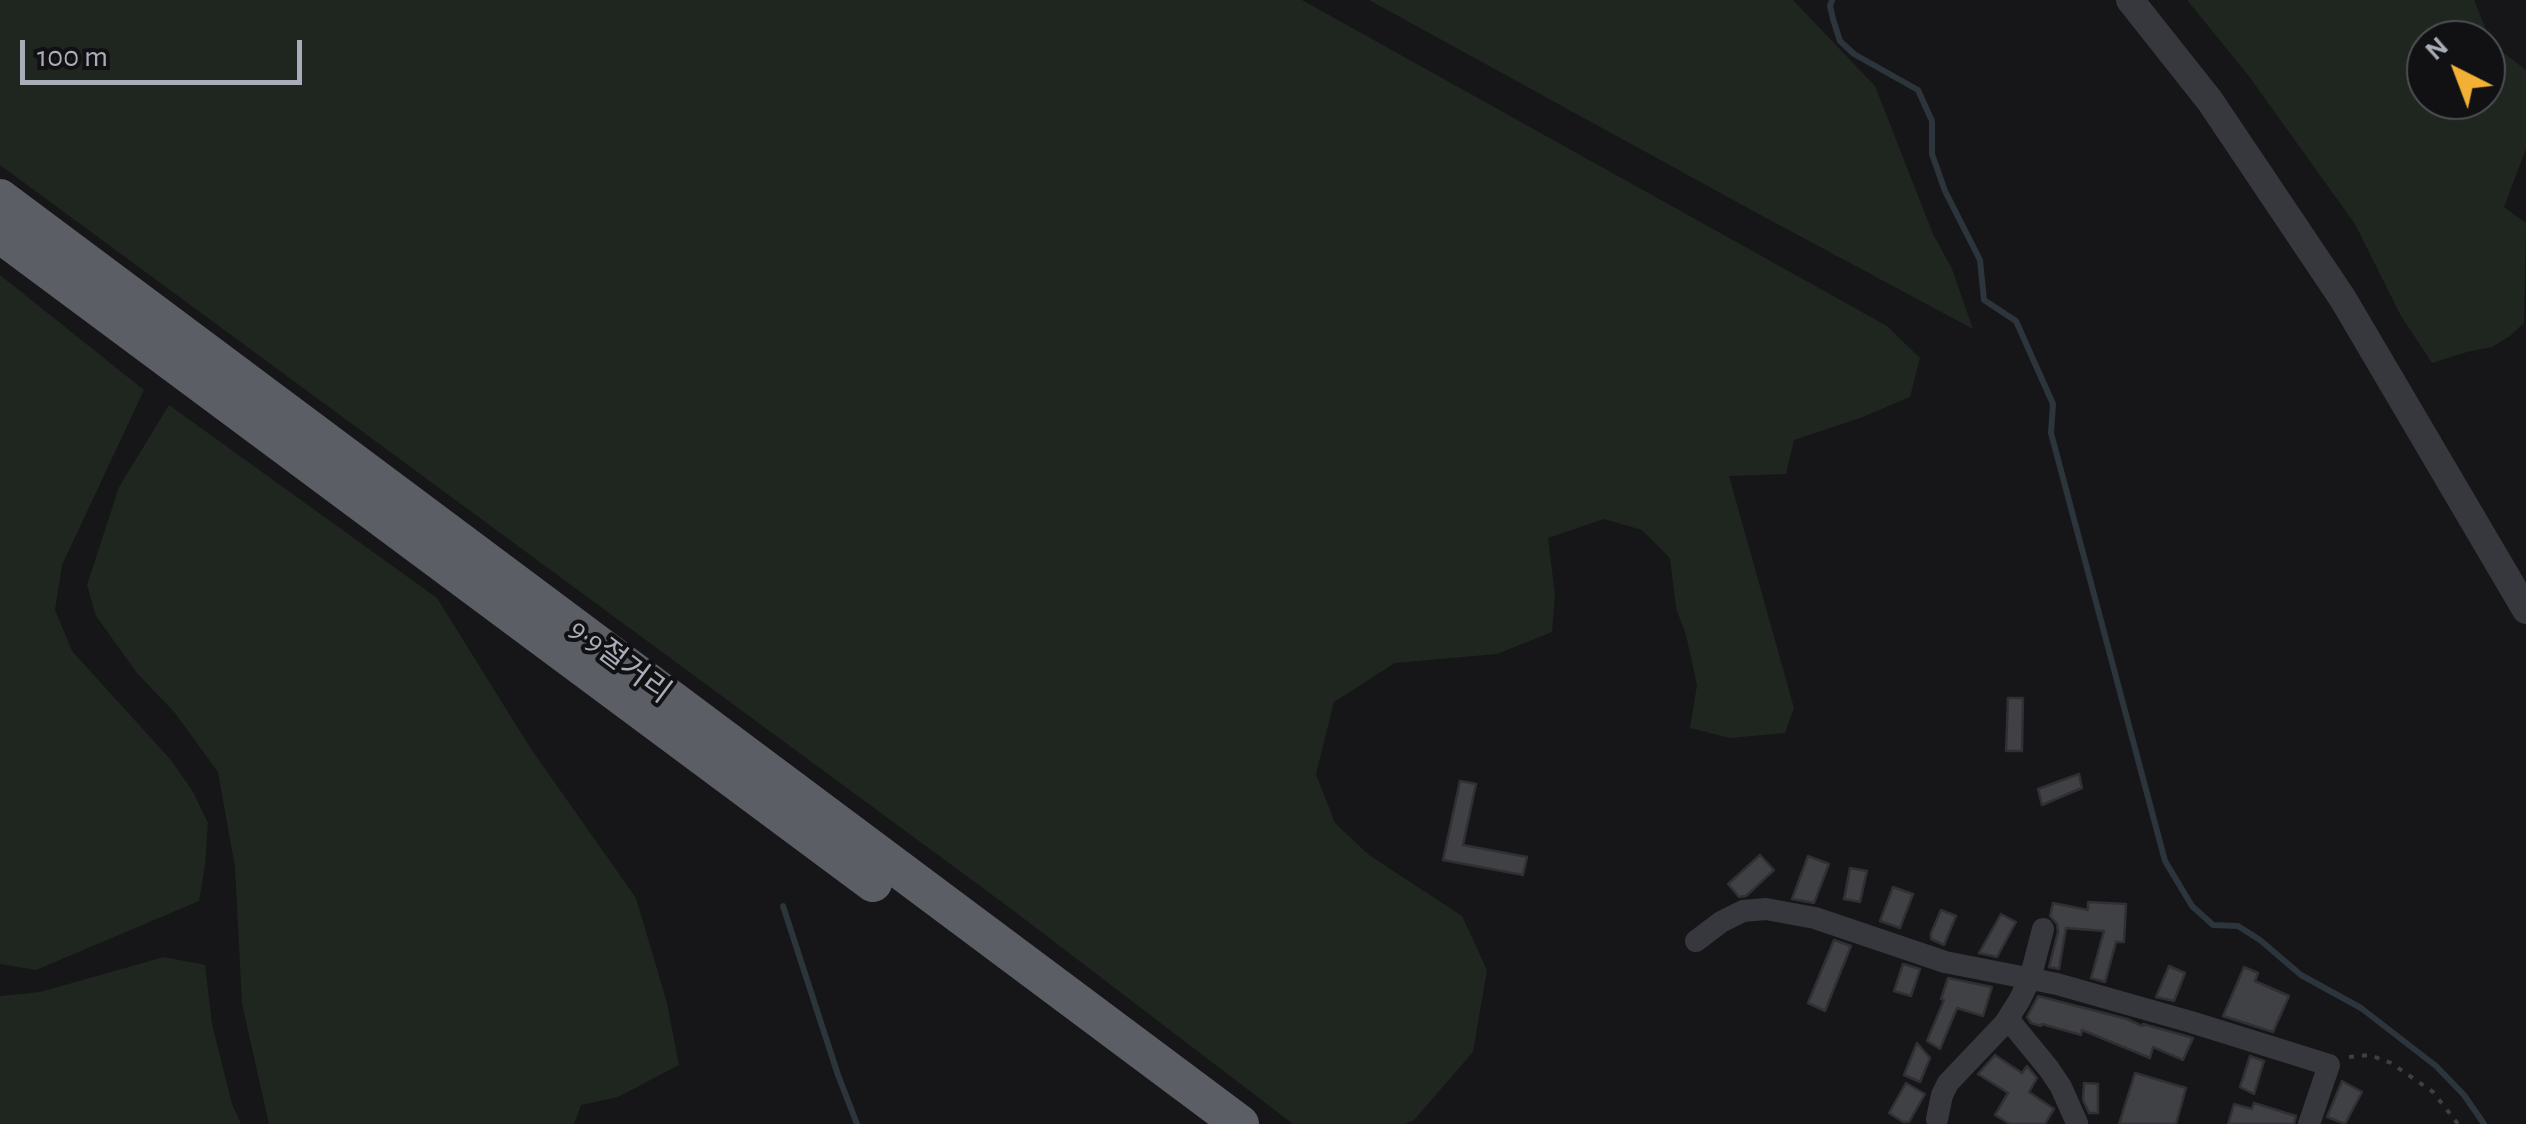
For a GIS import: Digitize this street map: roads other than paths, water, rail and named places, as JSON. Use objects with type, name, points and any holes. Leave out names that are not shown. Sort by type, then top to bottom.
[{"type":"highway","name":"9·9절거리","points":[[0,198],[1240,1124]]},
{"type":"highway","name":"9·9절거리","points":[[0,234],[1200,1124]]},
{"type":"street","points":[[2136,3],[2210,102],[2343,299],[2526,610]]},
{"type":"street","points":[[1696,941],[1743,911],[1766,908],[1814,918],[1945,962],[2058,984],[2190,1022],[2329,1064],[2309,1124]]},
{"type":"street","points":[[1937,1119],[1948,1083],[2008,1020],[2030,979],[2043,929]]},
{"type":"street","points":[[2008,1020],[2061,1088],[2076,1123]]},
{"type":"waterway","points":[[1832,0],[1830,6],[1840,41],[1854,54],[1918,90],[1932,121],[1932,154],[1945,191],[1980,260],[1984,300],[2016,321],[2053,404],[2051,433],[2165,861],[2192,906],[2213,925],[2238,926],[2301,975],[2361,1008],[2436,1066],[2464,1095],[2484,1124]]},
{"type":"waterway","points":[[783,906],[857,1124]]}]
